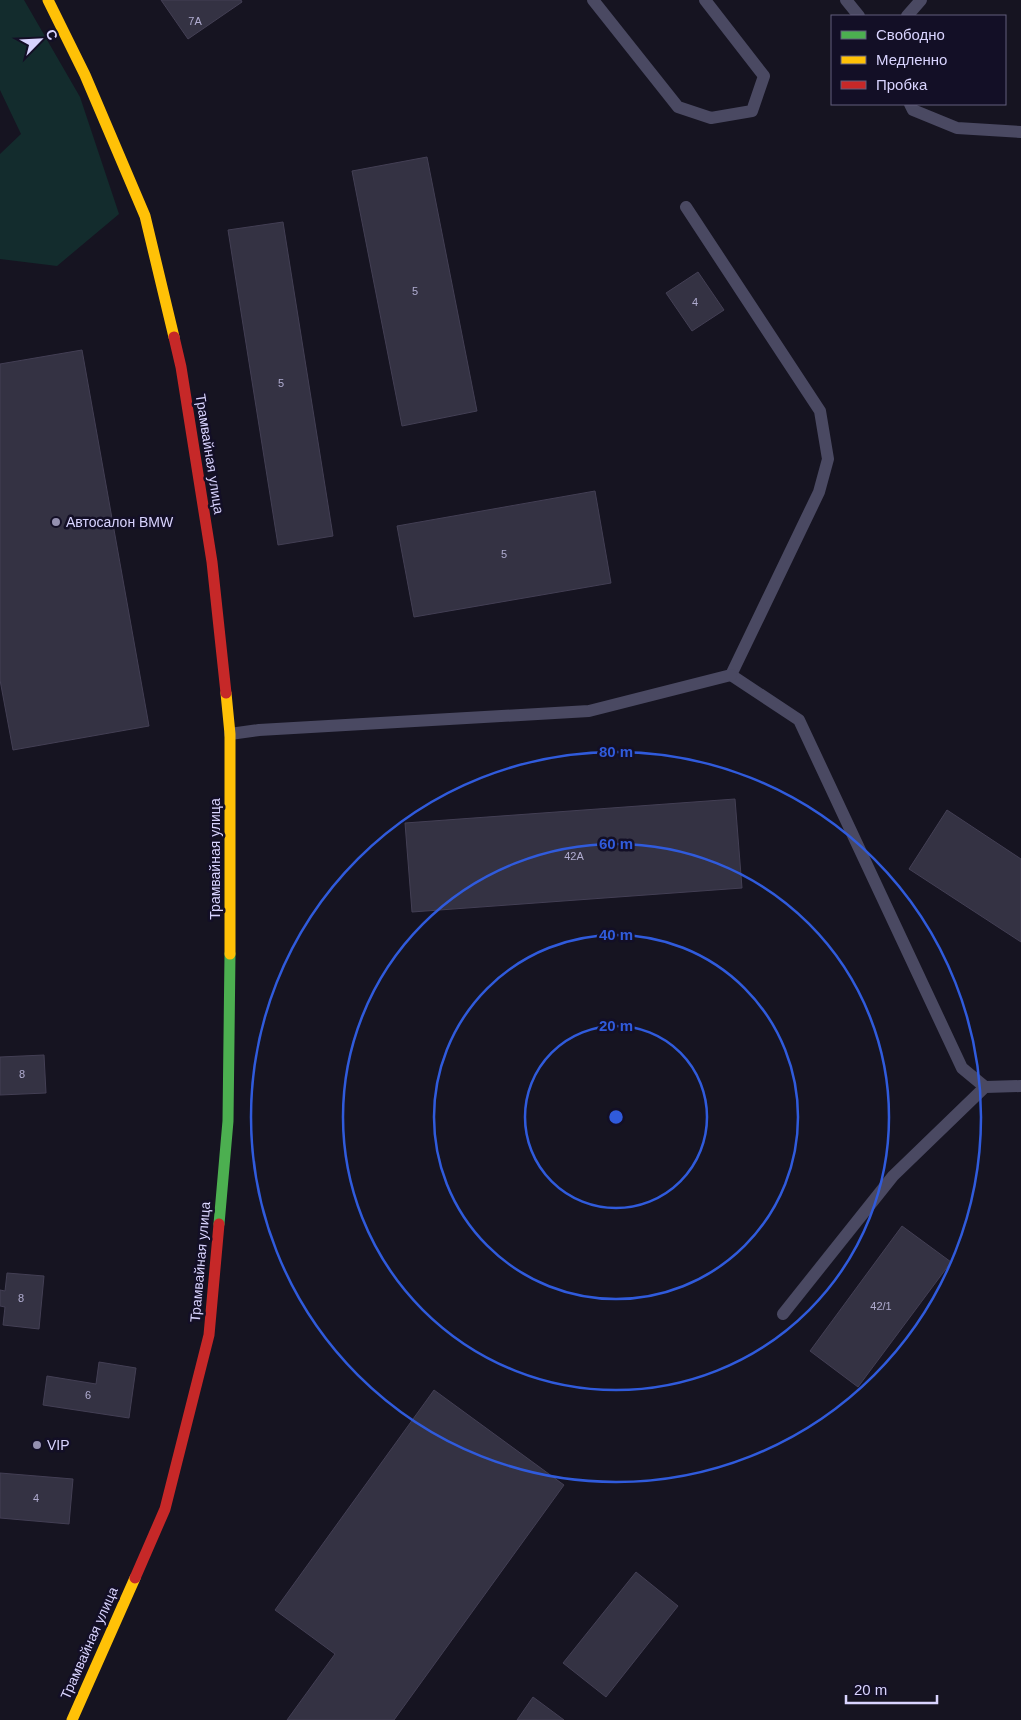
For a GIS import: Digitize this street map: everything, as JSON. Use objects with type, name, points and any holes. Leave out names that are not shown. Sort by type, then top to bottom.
[{"type":"street","name":"Трамвайная улица","points":[[48,0],[84,75],[146,216],[181,368],[212,562],[230,734],[228,1121],[208,1335],[165,1510],[72,1720]]},
{"type":"lane","points":[[593,0],[678,107],[711,118],[752,111],[764,76],[705,0]]},
{"type":"lane","points":[[846,0],[858,15]]},
{"type":"lane","points":[[908,15],[921,0]]},
{"type":"lane","points":[[911,105],[914,110],[957,128],[1021,132]]},
{"type":"lane","points":[[686,207],[820,410],[828,458],[819,492],[731,675]]},
{"type":"lane","points":[[230,734],[259,730],[589,711],[731,675],[799,720],[962,1068],[985,1087],[1021,1086]]},
{"type":"lane","points":[[783,1314],[894,1176],[985,1087]]},
{"type":"green space","points":[[0,0],[24,0],[80,97],[119,214],[57,266],[0,259],[0,154],[21,134],[0,90]]},
{"type":"building","points":[[161,0],[241,0],[242,2],[188,39]]},
{"type":"building","points":[[427,157],[477,411],[402,426],[352,171]]},
{"type":"building","points":[[283,222],[333,536],[278,545],[228,230]]},
{"type":"building","points":[[698,272],[724,310],[692,331],[666,293]]},
{"type":"building","name":"Автосалон BMW","points":[[82,350],[149,726],[13,750],[0,680],[0,364]]},
{"type":"building","points":[[595,491],[611,583],[414,617],[397,526]]},
{"type":"building","points":[[735,799],[742,888],[412,912],[405,823]]},
{"type":"building","points":[[947,810],[1021,859],[1021,942],[909,869]]},
{"type":"building","points":[[44,1055],[46,1093],[0,1095],[0,1057]]},
{"type":"building","points":[[902,1226],[951,1262],[858,1387],[810,1351]]},
{"type":"building","points":[[7,1273],[44,1276],[39,1329],[3,1325],[5,1307],[0,1306],[0,1290],[5,1291]]},
{"type":"building","points":[[99,1362],[136,1368],[129,1418],[43,1405],[47,1376],[96,1384]]},
{"type":"building","points":[[434,1390],[564,1485],[394,1720],[287,1720],[335,1654],[275,1610]]},
{"type":"building","points":[[0,1473],[73,1479],[69,1524],[0,1518]]},
{"type":"building","points":[[636,1572],[678,1606],[606,1697],[563,1663]]},
{"type":"building","points":[[533,1697],[564,1720],[517,1720]]},
{"type":"traffic: fast","points":[[219,1224],[228,1121],[230,954]]},
{"type":"traffic: slow","points":[[48,0],[85,75],[145,216],[174,337]]},
{"type":"traffic: slow","points":[[226,693],[230,734],[230,954]]},
{"type":"traffic: slow","points":[[72,1720],[135,1578]]},
{"type":"traffic: jam","points":[[174,337],[181,367],[212,562],[226,693]]},
{"type":"traffic: jam","points":[[135,1578],[165,1509],[209,1335],[219,1224]]},
{"type":"place","name":"Автосалон BMW","points":[[56,522]]},
{"type":"place","name":"VIP","points":[[37,1445]]}]
